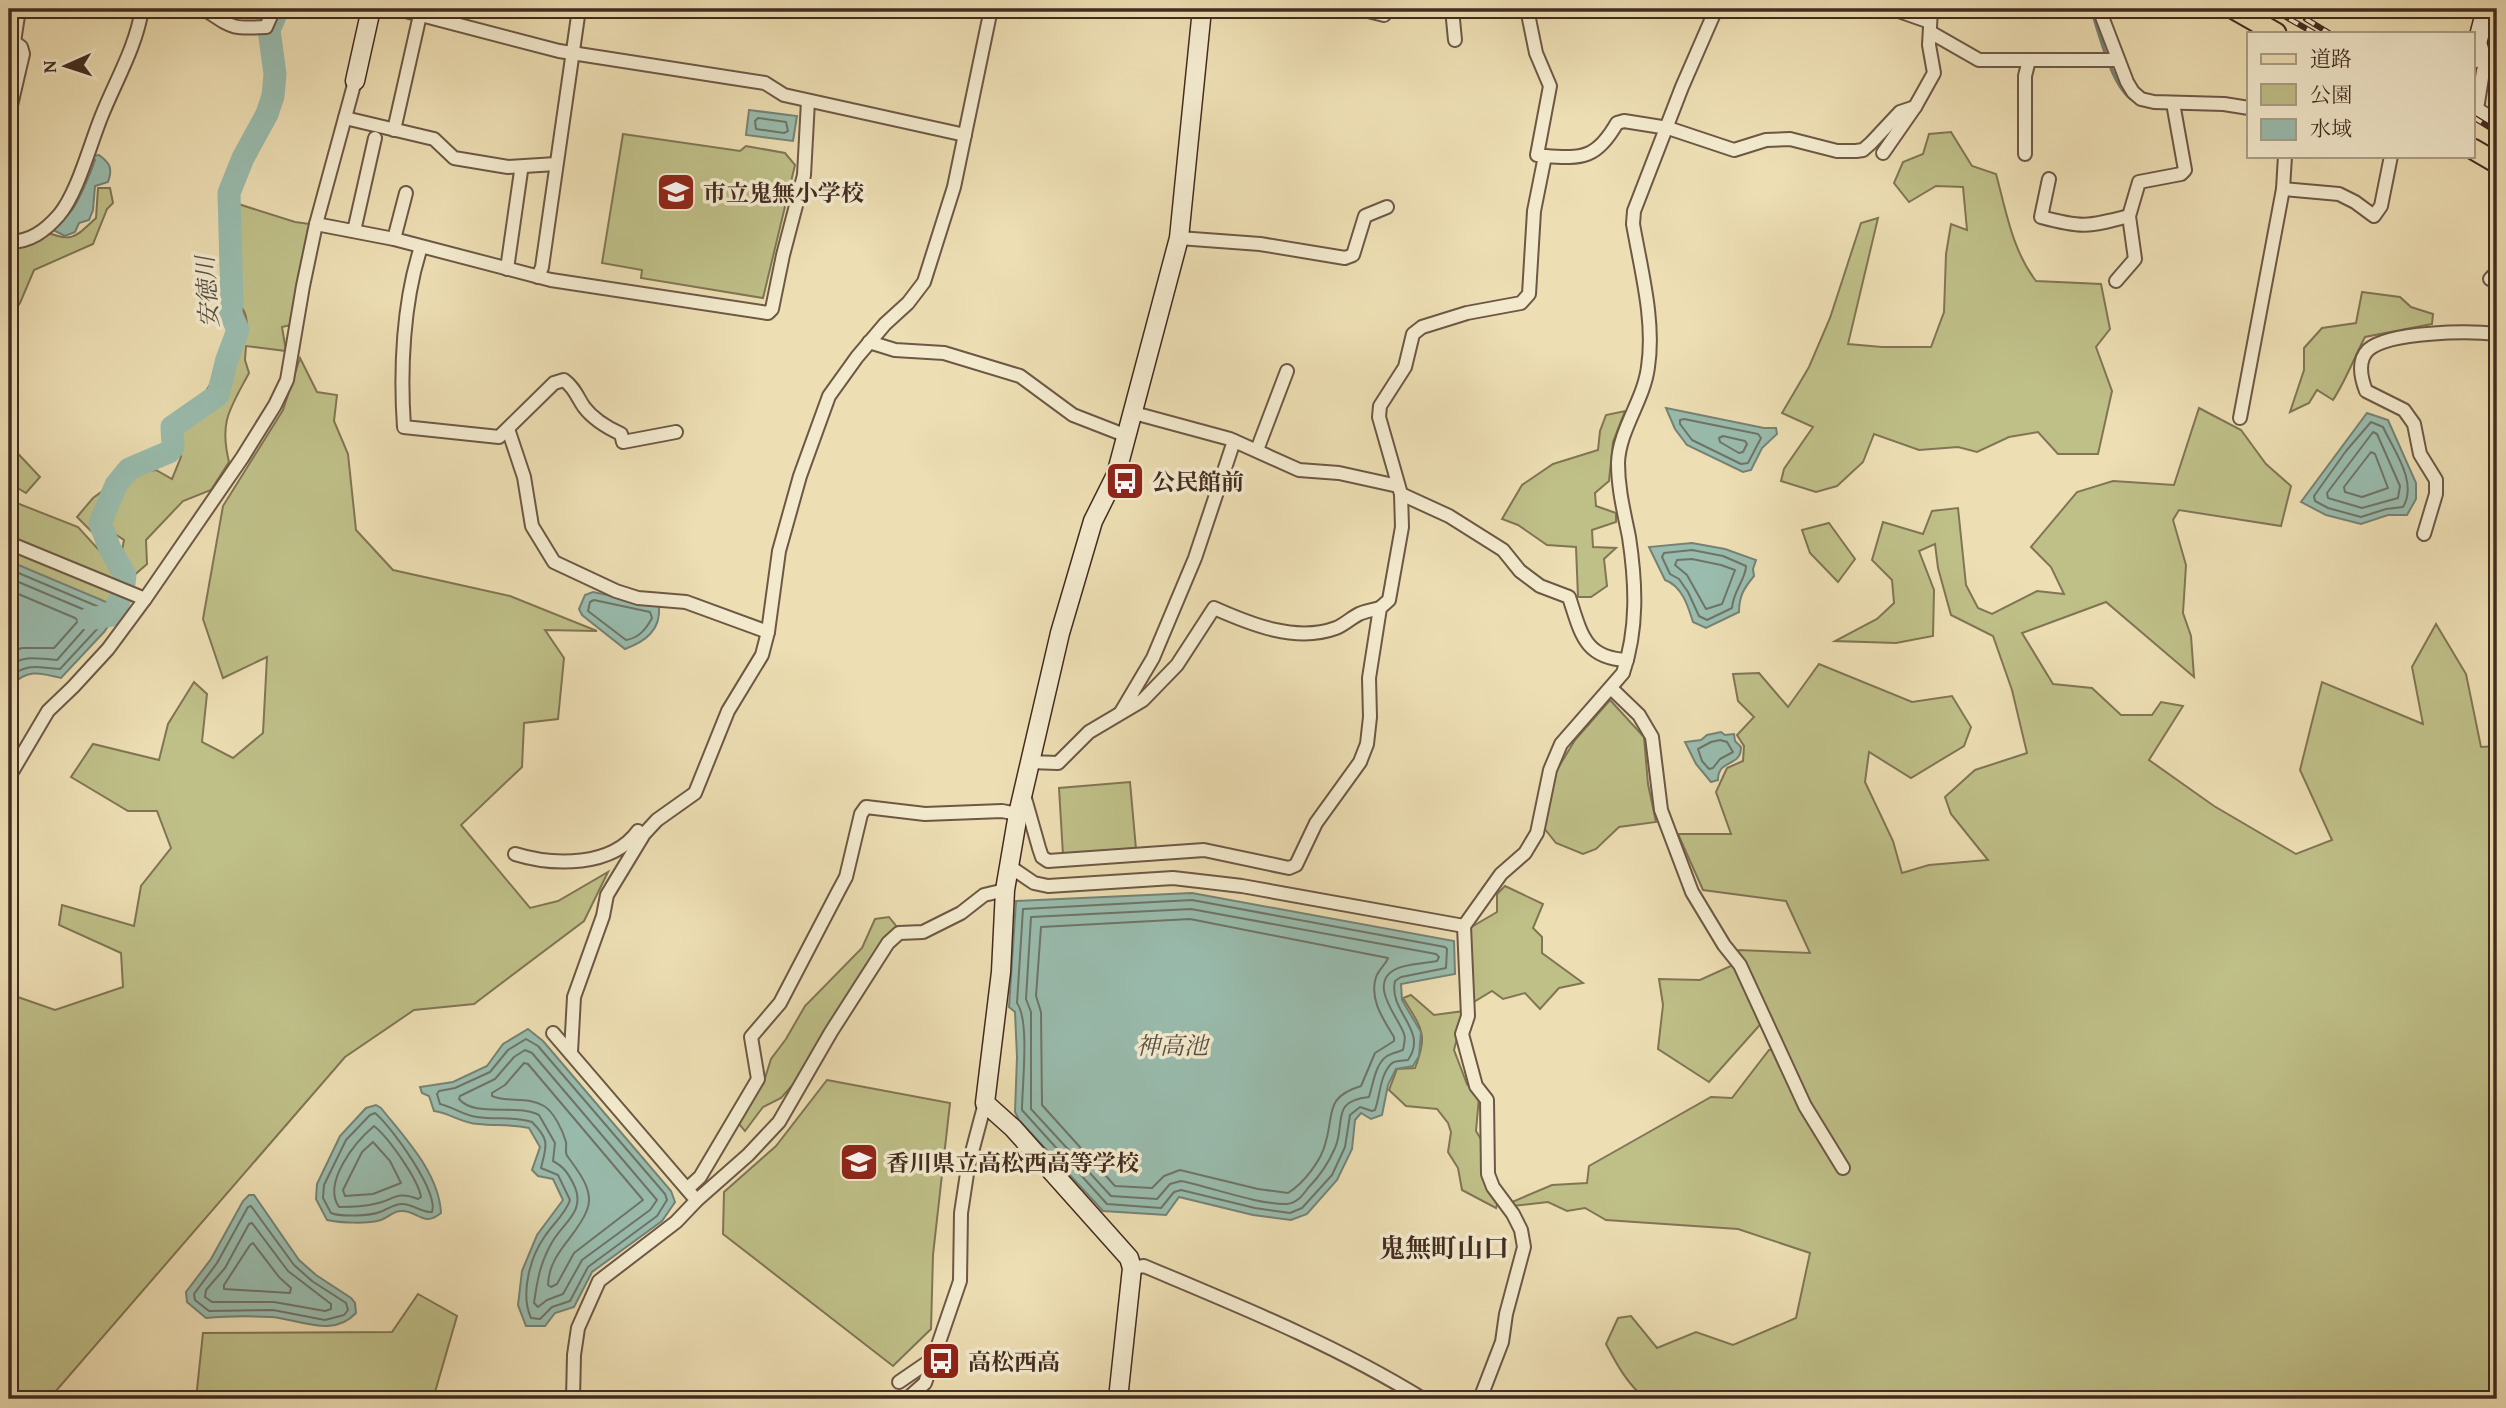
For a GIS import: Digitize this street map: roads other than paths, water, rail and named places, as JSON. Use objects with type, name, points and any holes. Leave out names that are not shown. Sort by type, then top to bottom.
[{"type":"main road","points":[[2234,9],[2263,25]]},
{"type":"main road","points":[[2474,150],[2497,163]]},
{"type":"street","points":[[9,114],[23,54],[22,47],[14,42],[19,9]]},
{"type":"street","points":[[9,242],[29,241],[58,216],[68,201],[134,42],[142,9]]},
{"type":"street","points":[[204,9],[227,26],[246,28],[266,27],[274,9]]},
{"type":"street","points":[[9,777],[48,711],[108,649],[145,599],[261,430],[287,380],[316,224],[371,9]]},
{"type":"street","points":[[398,9],[573,53],[765,83],[784,95],[965,135]]},
{"type":"street","points":[[538,277],[542,267],[579,9]]},
{"type":"street","points":[[570,1052],[574,998],[603,916],[607,895],[645,834],[657,820],[695,793],[728,711],[762,654],[768,632],[779,551],[800,476],[829,396],[869,342],[908,303],[924,282],[954,187],[991,9]]},
{"type":"street","points":[[907,1399],[925,1383],[960,1280],[961,1213],[968,1167],[985,1103],[1001,972],[1005,890],[1018,814],[1060,634],[1093,521],[1116,475],[1179,237],[1202,9]]},
{"type":"street","points":[[1360,9],[1384,15]]},
{"type":"street","points":[[1452,9],[1455,40]]},
{"type":"street","points":[[1528,9],[1536,53],[1550,86],[1537,155],[1578,159],[1606,142],[1617,123],[1624,121],[1668,128],[1734,150],[1766,140],[1790,139],[1838,151],[1856,151],[1863,150],[1871,143],[1900,112],[1915,107]]},
{"type":"street","points":[[1480,1399],[1503,1342],[1506,1314],[1524,1247],[1521,1230],[1493,1187],[1488,1174],[1487,1100],[1476,1086],[1462,1034],[1468,1016],[1464,926],[1501,874],[1525,853],[1537,833],[1550,771],[1561,744],[1623,673],[1628,660],[1635,618],[1634,583],[1629,539],[1619,492],[1618,460],[1648,367],[1648,323],[1633,224],[1634,211],[1682,87],[1716,9]]},
{"type":"street","points":[[1893,9],[1930,21],[1979,60],[2117,60]]},
{"type":"street","points":[[2099,9],[2117,60],[2133,92],[2141,99],[2247,108]]},
{"type":"street","points":[[2474,55],[2486,9]]},
{"type":"street","points":[[394,130],[419,15]]},
{"type":"street","points":[[1883,153],[1915,107],[1934,73],[1929,45],[1930,21]]},
{"type":"street","points":[[2479,36],[2485,59],[2477,109],[2497,121]]},
{"type":"street","points":[[2025,154],[2025,76],[2029,60]]},
{"type":"street","points":[[316,224],[394,239],[538,277],[768,313],[772,309],[804,175],[808,101]]},
{"type":"street","points":[[2116,281],[2135,259],[2129,216],[2139,182],[2181,174],[2185,170],[2174,103]]},
{"type":"street","points":[[345,118],[434,139],[454,158],[508,167],[556,163]]},
{"type":"street","points":[[355,231],[375,138]]},
{"type":"street","points":[[1029,762],[1058,763],[1089,732],[1143,700],[1177,665],[1214,608],[1251,625],[1283,632],[1320,633],[1338,628],[1359,614],[1380,608],[1389,600],[1402,527],[1400,490],[1379,417],[1380,406],[1405,367],[1413,334],[1422,327],[1467,313],[1521,303],[1529,294],[1534,211],[1545,156]]},
{"type":"street","points":[[2240,418],[2283,188],[2285,158]]},
{"type":"street","points":[[2283,188],[2339,194],[2374,216],[2381,206],[2392,158]]},
{"type":"street","points":[[507,269],[521,171]]},
{"type":"street","points":[[2049,179],[2041,217],[2076,226],[2091,226],[2129,216]]},
{"type":"street","points":[[394,239],[406,193]]},
{"type":"street","points":[[1179,237],[1260,244],[1345,258],[1353,256],[1364,216],[1387,207]]},
{"type":"street","points":[[421,247],[414,267],[403,352],[404,427],[499,438],[554,383],[565,380],[573,387],[584,407],[599,421],[621,434],[623,442],[676,432]]},
{"type":"street","points":[[2424,534],[2436,494],[2436,480],[2420,454],[2414,424],[2404,410],[2366,391],[2361,378],[2361,363],[2368,350],[2395,340],[2433,332],[2497,334]]},
{"type":"street","points":[[869,342],[895,350],[944,354],[1020,376],[1073,415],[1127,436]]},
{"type":"street","points":[[1257,450],[1287,371]]},
{"type":"street","points":[[1134,413],[1234,441],[1299,470],[1339,473],[1400,490],[1449,516],[1503,550],[1520,572],[1540,586],[1569,597],[1585,642],[1598,654],[1614,660],[1628,660]]},
{"type":"street","points":[[508,429],[524,477],[532,526],[554,562],[616,591],[638,598],[686,602],[768,632]]},
{"type":"street","points":[[1119,716],[1153,658],[1195,558],[1234,441]]},
{"type":"street","points":[[9,543],[145,599]]},
{"type":"street","points":[[1023,790],[1042,857],[1048,861],[1204,850],[1289,868],[1296,865],[1316,823],[1360,762],[1367,744],[1370,717],[1369,678],[1380,608]]},
{"type":"street","points":[[1611,688],[1639,715],[1652,737],[1661,810],[1692,892],[1724,945],[1740,965],[1805,1106],[1843,1168]]},
{"type":"street","points":[[687,1189],[700,1177],[758,1079],[751,1037],[780,1003],[846,877],[866,807],[925,814],[1002,811],[1018,814]]},
{"type":"street","points":[[516,854],[529,858],[569,861],[590,859],[611,853],[629,843],[643,824],[652,819],[657,820]]},
{"type":"street","points":[[1009,866],[1034,883],[1048,886],[1173,878],[1242,886],[1464,926]]},
{"type":"street","points":[[573,1399],[578,1328],[599,1281],[676,1223],[779,1122],[831,1032],[888,943],[899,933],[923,932],[961,913],[984,895],[1005,890]]},
{"type":"street","points":[[553,1033],[697,1200]]},
{"type":"street","points":[[985,1103],[1013,1128],[1129,1258],[1132,1268],[1118,1399]]},
{"type":"street","points":[[1132,1268],[1144,1266],[1308,1335],[1423,1399]]},
{"type":"street","points":[[899,1382],[934,1357]]},
{"type":"water","points":[[749,110],[797,116],[793,141],[746,135]]},
{"type":"water","points":[[99,155],[108,163],[110,173],[108,182],[95,186],[93,210],[89,220],[79,223],[75,232],[65,236],[53,230],[75,205],[95,160],[92,156]]},
{"type":"water","points":[[1666,408],[1764,428],[1776,428],[1777,434],[1762,448],[1751,470],[1743,472],[1687,445],[1675,429]]},
{"type":"water","points":[[2367,413],[2388,420],[2416,483],[2416,499],[2407,515],[2388,515],[2361,524],[2326,515],[2301,502]]},
{"type":"water","points":[[1692,543],[1725,549],[1756,560],[1754,576],[1743,592],[1739,612],[1706,628],[1693,622],[1684,597],[1676,587],[1665,580],[1649,547]]},
{"type":"water","points":[[9,561],[111,604],[118,612],[104,632],[61,678],[46,674],[27,675],[9,687]]},
{"type":"water","points":[[593,592],[659,606],[655,628],[646,638],[625,649],[582,615],[579,609],[585,595]]},
{"type":"water","points":[[1721,732],[1725,735],[1734,734],[1735,741],[1741,747],[1740,754],[1722,769],[1718,780],[1711,782],[1696,764],[1685,742],[1701,740],[1707,735]]},
{"type":"water","name":"神高池","points":[[1192,893],[1454,941],[1455,974],[1401,984],[1402,1000],[1421,1032],[1419,1056],[1413,1066],[1396,1069],[1388,1085],[1382,1115],[1371,1119],[1361,1113],[1355,1120],[1352,1149],[1337,1180],[1307,1214],[1291,1220],[1253,1215],[1179,1197],[1166,1215],[1103,1211],[1019,1120],[1015,1112],[1015,1012],[1009,1007],[1016,901]]},
{"type":"water","points":[[528,1029],[543,1041],[671,1191],[675,1202],[662,1221],[592,1272],[574,1307],[555,1313],[545,1326],[526,1326],[518,1305],[522,1271],[537,1235],[563,1200],[553,1179],[538,1176],[532,1170],[540,1147],[529,1128],[472,1123],[434,1111],[429,1096],[422,1093],[420,1087],[453,1082],[487,1066],[503,1044]]},
{"type":"water","points":[[376,1105],[400,1131],[427,1170],[439,1198],[441,1213],[435,1217],[425,1219],[401,1211],[369,1222],[327,1220],[316,1199],[317,1184],[340,1136],[366,1108]]},
{"type":"water","points":[[249,1195],[254,1195],[299,1260],[351,1298],[355,1303],[356,1313],[337,1325],[316,1326],[272,1317],[206,1318],[187,1302],[186,1292],[211,1259]]},
{"type":"waterway","name":"安徳川","points":[[89,619],[113,615],[123,592],[125,575],[110,549],[100,523],[116,485],[129,469],[169,452],[173,447],[172,427],[218,395],[238,330],[230,312],[229,193],[273,96],[275,74],[269,30],[278,9]]},
{"type":"waterway","points":[[2091,9],[2113,73],[2127,95],[2135,101]]},
{"type":"railway","points":[[2272,9],[2312,32]]},
{"type":"railway","points":[[2306,19],[2327,32]]},
{"type":"railway","points":[[2474,118],[2497,132]]},
{"type":"place","name":"市立鬼無小学校","points":[[676,192]]},
{"type":"place","name":"公民館前","points":[[1125,481]]},
{"type":"place","name":"香川県立高松西高等学校","points":[[859,1162]]},
{"type":"place","name":"高松西高","points":[[941,1361]]},
{"type":"district","name":"鬼無町山口","points":[[1444,1247]]}]
